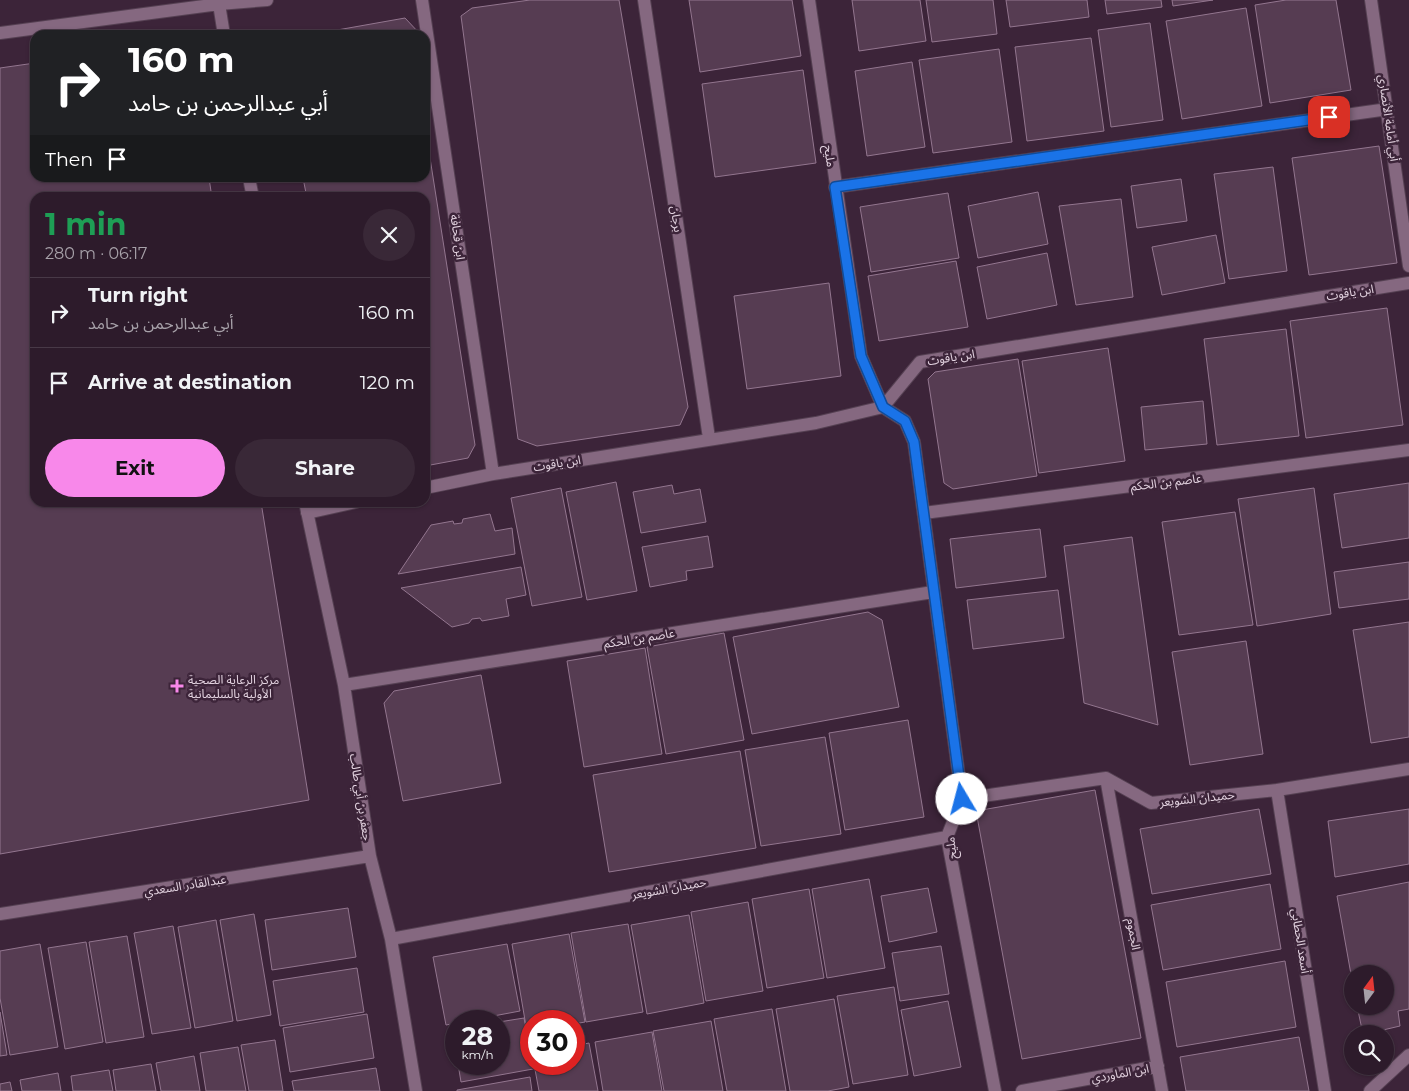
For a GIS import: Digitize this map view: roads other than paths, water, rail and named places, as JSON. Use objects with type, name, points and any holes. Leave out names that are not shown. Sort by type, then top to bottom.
[{"type":"street","points":[[0,32],[220,2],[267,0]]},
{"type":"street","name":"ابن قحافة","points":[[422,0],[426,30]]},
{"type":"street","name":"برجان","points":[[644,0],[709,438]]},
{"type":"street","name":"مليح","points":[[809,0],[861,356],[883,407],[905,421],[914,442],[962,799],[947,837],[995,1091]]},
{"type":"street","name":"أبي أمامة الأنصاري","points":[[1371,0],[1409,266]]},
{"type":"street","points":[[220,2],[223,30]]},
{"type":"street","name":"ابن قحافة","points":[[430,53],[493,474]]},
{"type":"street","points":[[835,187],[1388,109]]},
{"type":"street","name":"ابن ياقوت","points":[[430,487],[493,474],[709,438],[816,423],[883,407],[920,362],[1409,283]]},
{"type":"street","name":"عاصم بن الحكم","points":[[924,513],[1409,450]]},
{"type":"street","name":"جعفر بن أبي طالب","points":[[306,508],[344,685],[370,856],[391,939],[416,1091]]},
{"type":"street","name":"عاصم بن الحكم","points":[[344,685],[933,592]]},
{"type":"street","name":"حميدان الشويعر","points":[[1106,778],[1151,803],[1277,790],[1409,769]]},
{"type":"street","points":[[962,799],[1106,778]]},
{"type":"street","name":"الجموم","points":[[1106,778],[1162,1091]]},
{"type":"street","name":"أسعد الحطابي","points":[[1277,790],[1325,1091]]},
{"type":"street","name":"حميدان الشويعر","points":[[391,939],[947,837]]},
{"type":"street","name":"عبدالقادر السعدي","points":[[0,914],[370,856]]},
{"type":"street","points":[[1370,1091],[1409,1055]]},
{"type":"street","name":"ابن الماوردي","points":[[1022,1091],[1158,1066]]},
{"type":"place","name":"مركز الرعاية الصحية الأولية بالسليمانية","points":[[177,686]]}]
